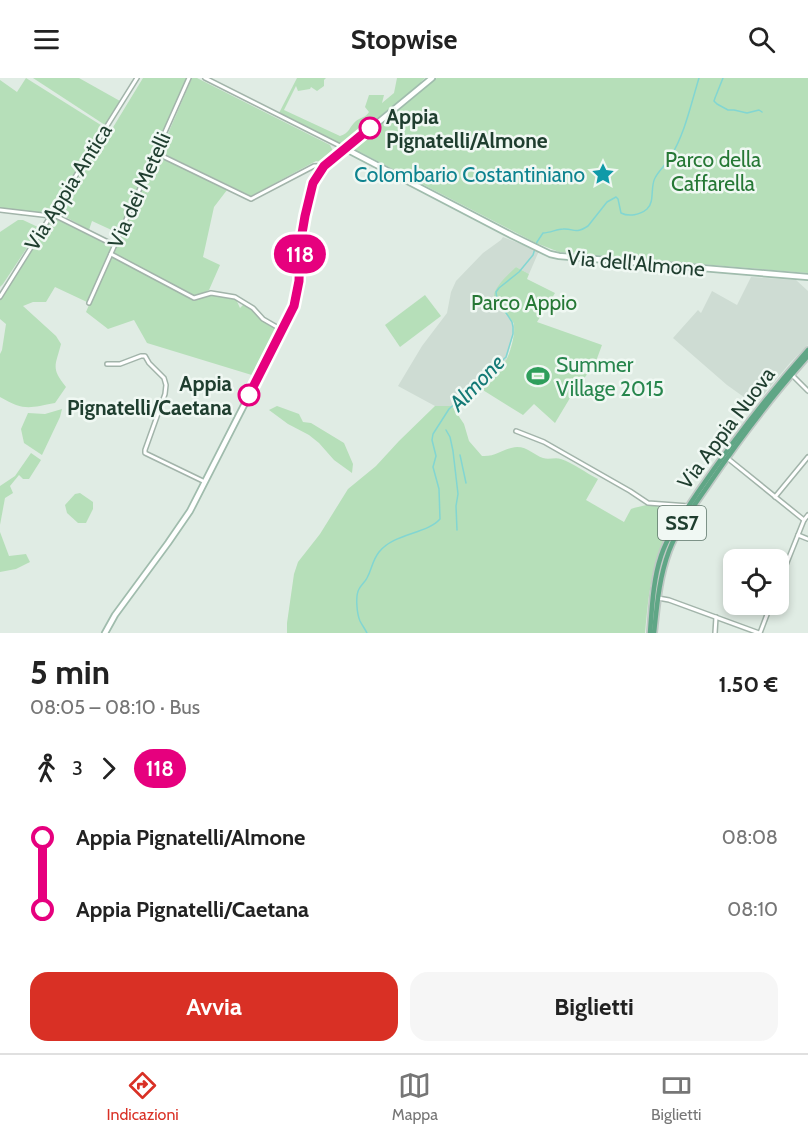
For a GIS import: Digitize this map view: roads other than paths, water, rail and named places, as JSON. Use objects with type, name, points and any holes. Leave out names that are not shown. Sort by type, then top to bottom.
[{"type":"main road","points":[[105,633],[115,615],[184,520],[294,306],[299,281],[300,245],[314,180],[337,154],[432,78]]},
{"type":"main road","name":"Via dell'Almone","points":[[346,149],[550,254],[568,258],[808,277]]},
{"type":"main road","name":"Via Appia Nuova","points":[[650,633],[655,597],[675,537],[755,413],[808,350]]},
{"type":"main road","name":"Via Appia Nuova","points":[[654,633],[657,570],[673,530],[725,457],[808,356]]},
{"type":"street","name":"Via Appia Antica","points":[[0,297],[137,78]]},
{"type":"street","name":"Via dei Metelli","points":[[89,303],[189,78]]},
{"type":"street","points":[[205,78],[346,149]]},
{"type":"street","points":[[332,143],[337,154]]},
{"type":"street","points":[[156,153],[250,199],[314,166],[324,166]]},
{"type":"street","points":[[0,210],[51,215],[114,245]]},
{"type":"street","points":[[111,254],[194,298],[210,293],[237,298],[255,310],[263,320],[282,330]]},
{"type":"street","points":[[107,364],[120,364],[145,356],[164,378],[165,394],[145,453],[205,482]]},
{"type":"street","points":[[792,375],[808,391]]},
{"type":"street","points":[[516,430],[544,442],[648,502],[689,506]]},
{"type":"street","points":[[775,497],[808,456]]},
{"type":"street","points":[[725,457],[804,520]]},
{"type":"street","points":[[789,558],[808,515]]},
{"type":"street","points":[[798,535],[808,539]]},
{"type":"street","points":[[655,597],[759,633],[766,615]]},
{"type":"street","points":[[715,633],[716,617]]},
{"type":"waterway","name":"Almone","points":[[367,633],[359,618],[357,596],[377,555],[393,541],[427,528],[440,519],[439,489],[433,467],[436,456],[432,440],[433,434],[449,409],[506,357],[513,327],[497,299],[496,292],[519,272],[533,255],[543,233],[561,229],[577,231],[583,229],[607,202],[616,197],[621,213],[634,215],[647,209],[651,202],[655,178],[669,159],[680,138],[699,78]]},
{"type":"waterway","points":[[723,78],[714,101],[717,104],[728,110],[747,113],[759,110],[762,112]]},
{"type":"waterway","points":[[446,430],[453,451],[458,494],[457,530]]},
{"type":"waterway","points":[[460,455],[466,483]]},
{"type":"place","name":"Appia Pignatelli/Almone","points":[[370,128]]},
{"type":"place","name":"Colombario Costantiniano","points":[[603,174]]},
{"type":"place","name":"Summer Village 2015","points":[[538,376]]},
{"type":"place","name":"Appia Pignatelli/Caetana","points":[[249,395]]},
{"type":"park label","name":"Parco della Caffarella","points":[[713,171]]},
{"type":"park label","name":"Parco Appio","points":[[524,302]]}]
